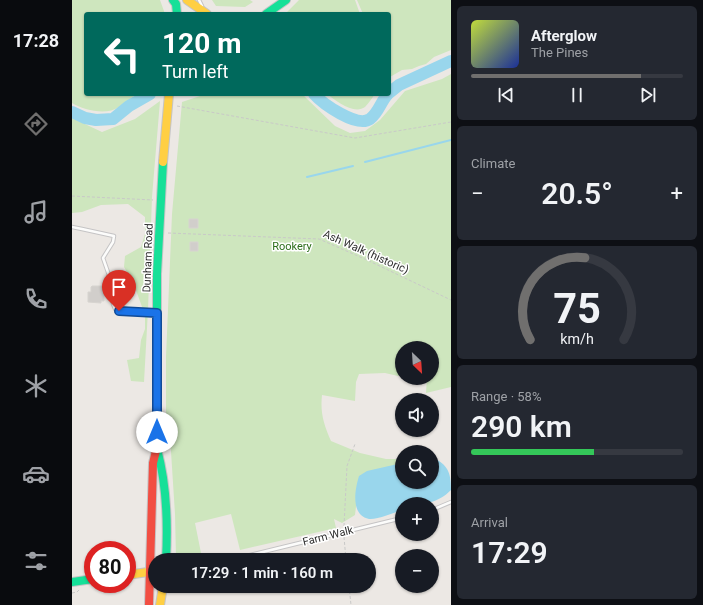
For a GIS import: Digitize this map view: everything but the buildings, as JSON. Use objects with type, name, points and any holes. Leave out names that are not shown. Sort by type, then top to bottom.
[{"type":"main road","points":[[173,0],[176,4],[177,12]]},
{"type":"main road","points":[[187,0],[204,12]]},
{"type":"main road","points":[[269,12],[286,0]]},
{"type":"main road","name":"Dunham Road","points":[[153,553],[153,464],[157,447],[157,274],[161,188],[172,106],[170,96]]},
{"type":"main road","name":"Dunham Road","points":[[157,447],[162,463],[166,553]]},
{"type":"main road","points":[[136,574],[148,572]]},
{"type":"main road","points":[[72,582],[84,580]]},
{"type":"main road","name":"Dunham Road","points":[[149,605],[150,593]]},
{"type":"main road","points":[[160,605],[162,593]]},
{"type":"lane","points":[[199,0],[206,12]]},
{"type":"lane","points":[[72,227],[111,235],[114,238],[103,258],[110,278],[113,304],[115,308],[119,311],[157,313]]},
{"type":"lane","points":[[439,507],[451,502]]},
{"type":"lane","name":"Farm Walk","points":[[258,553],[395,520]]},
{"type":"path","points":[[172,106],[354,138],[451,122]]},
{"type":"path","points":[[72,196],[153,200]]},
{"type":"path","name":"Ash Walk (historic)","points":[[173,233],[319,239],[451,300]]},
{"type":"path","points":[[346,553],[344,532],[347,466],[355,444]]},
{"type":"path","points":[[349,593],[351,605]]},
{"type":"green space","points":[[72,0],[160,0],[164,12],[84,12],[84,96],[134,96],[114,110],[102,112],[89,110],[72,103]]},
{"type":"green space","points":[[212,0],[250,0],[253,2],[245,7],[216,6]]},
{"type":"green space","points":[[299,0],[355,0],[359,12],[287,12]]},
{"type":"green space","points":[[357,0],[451,0],[451,50],[434,57],[426,64],[412,69],[402,70],[391,76],[391,12],[362,12]]},
{"type":"green space","name":"Rookery","points":[[451,74],[451,387],[426,393],[427,385],[439,385],[439,341],[395,341],[395,375],[385,373],[359,374],[356,382],[355,401],[322,395],[323,419],[331,441],[360,453],[386,459],[395,459],[395,466],[388,472],[358,490],[355,515],[342,523],[334,519],[336,528],[240,550],[231,514],[195,523],[201,553],[176,553],[170,436],[166,435],[166,357],[172,214],[182,102],[200,96],[304,96],[335,126],[350,133],[365,131],[380,120],[405,91],[442,79]]},
{"type":"green space","points":[[330,96],[374,96],[365,107],[361,109],[345,106]]},
{"type":"green space","points":[[160,101],[152,197],[144,382],[131,381],[127,360],[139,358],[141,340],[145,329],[145,315],[133,282],[124,267],[125,256],[141,247],[145,234],[145,217],[128,204],[101,205],[82,212],[72,213],[72,118],[102,132],[135,119]]},
{"type":"water","points":[[439,461],[448,470],[451,490],[439,499],[439,497],[395,497],[395,512],[369,519],[363,517],[359,512],[355,501],[359,476],[367,471],[395,465],[395,489],[439,489]]},
{"type":"waterway","points":[[391,91],[399,85],[451,61]]},
{"type":"waterway","points":[[72,112],[85,118],[96,120],[113,119],[129,106],[146,96]]},
{"type":"waterway","points":[[316,96],[340,114],[349,118],[364,121],[373,116],[387,96]]},
{"type":"waterway","points":[[365,162],[451,140]]},
{"type":"waterway","points":[[307,177],[353,166]]},
{"type":"traffic: fast","points":[[173,0],[176,4],[177,12]]},
{"type":"traffic: fast","points":[[269,12],[286,0]]},
{"type":"traffic: fast","points":[[157,366],[157,274],[163,162]]},
{"type":"traffic: fast","points":[[157,449],[165,490],[166,553]]},
{"type":"traffic: fast","points":[[72,582],[84,580]]},
{"type":"traffic: slow","points":[[187,0],[204,12]]},
{"type":"traffic: slow","points":[[163,162],[169,96]]},
{"type":"traffic: slow","points":[[136,574],[148,572]]},
{"type":"traffic: slow","points":[[160,605],[162,593]]},
{"type":"traffic: jam","points":[[149,605],[153,463],[157,447],[157,366]]},
{"type":"route","points":[[119,311],[157,313],[157,432]]}]
